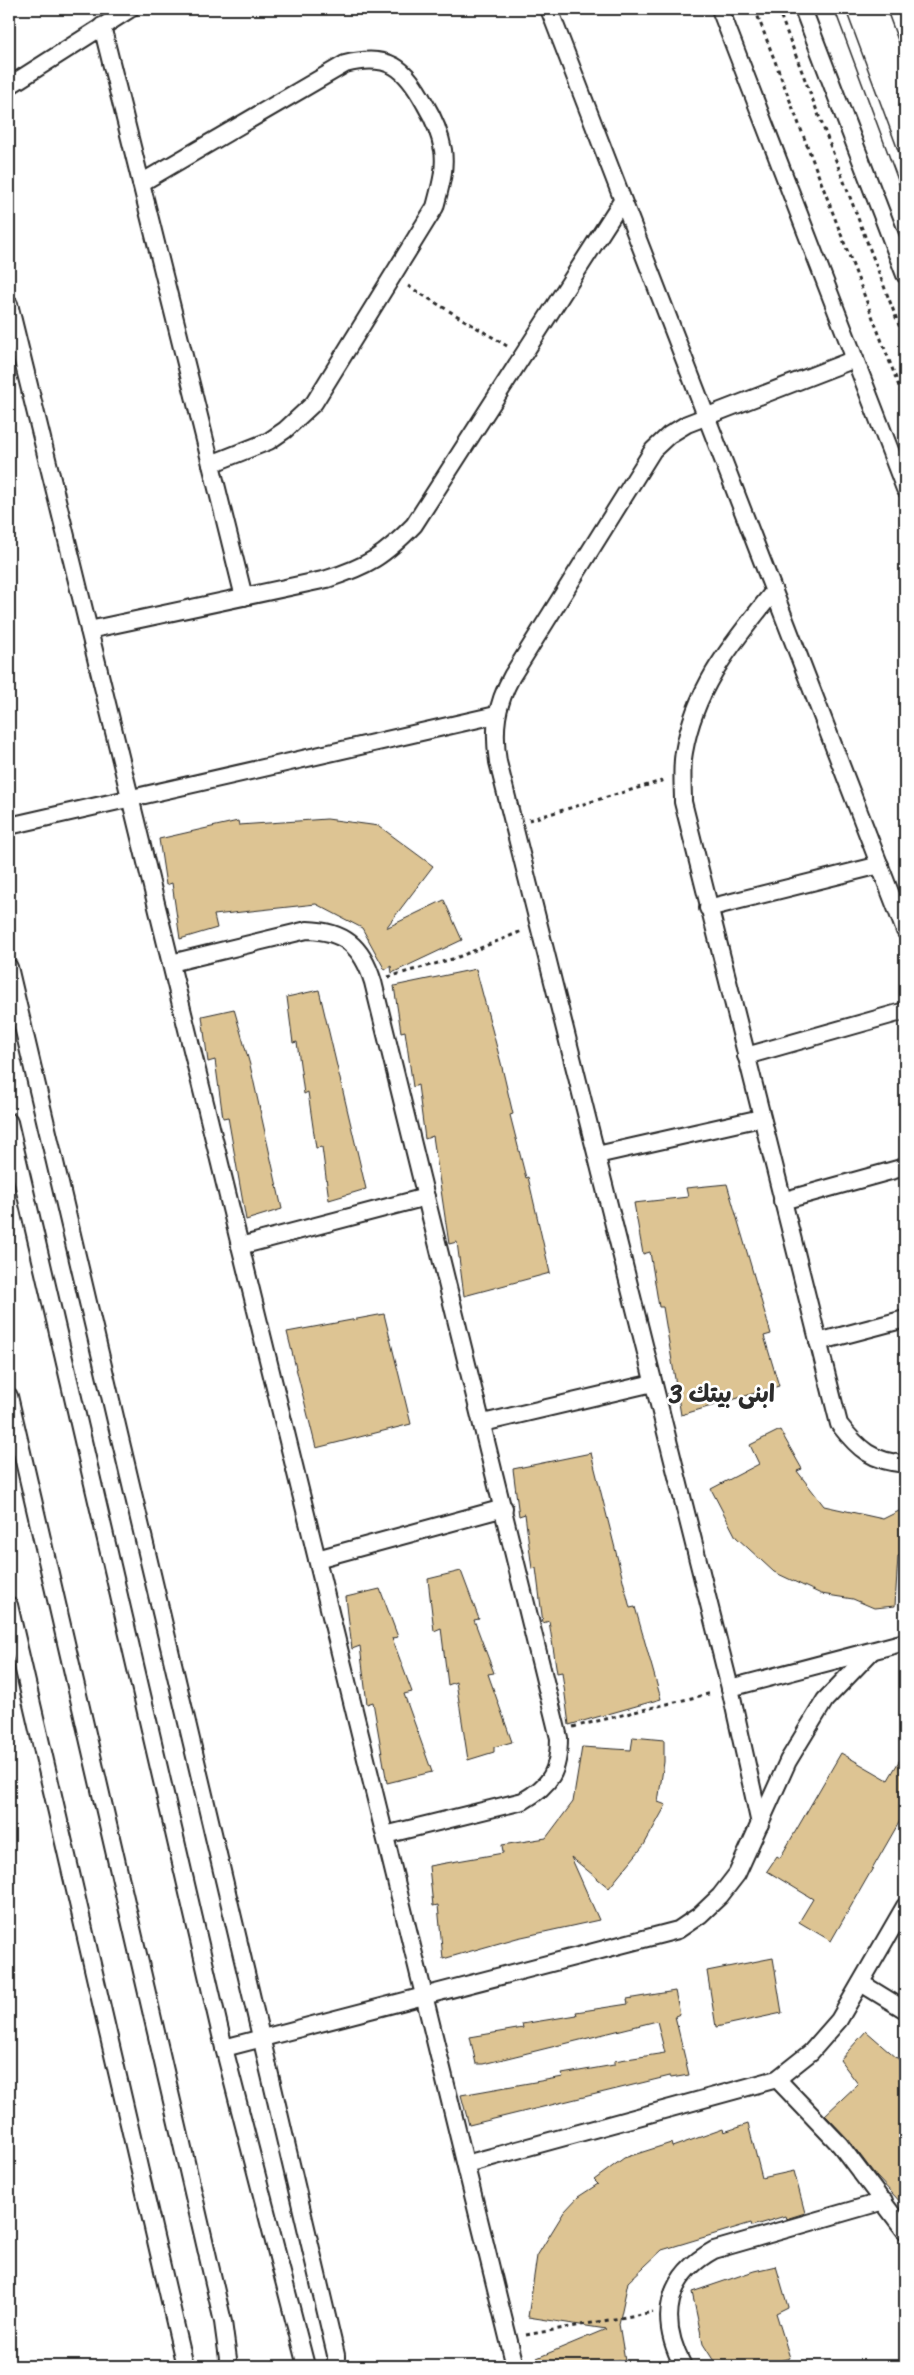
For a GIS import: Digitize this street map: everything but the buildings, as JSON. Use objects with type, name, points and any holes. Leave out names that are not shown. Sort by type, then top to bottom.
[{"type":"street","points":[[9,86],[130,9]]},
{"type":"street","points":[[549,9],[905,931]]},
{"type":"street","points":[[720,9],[905,489]]},
{"type":"street","points":[[803,9],[905,275]]},
{"type":"street","points":[[102,26],[244,597]]},
{"type":"street","points":[[141,184],[345,64],[363,59],[382,61],[398,68],[412,80],[436,124],[443,151],[443,180],[435,207],[314,403],[300,418],[269,441],[211,464]]},
{"type":"street","points":[[89,630],[327,579],[360,568],[390,550],[414,525],[622,201]]},
{"type":"street","points":[[9,304],[515,2366]]},
{"type":"street","points":[[760,1824],[730,1688],[498,762],[494,739],[496,715],[502,695],[512,676],[653,450],[669,435],[707,416],[855,359]]},
{"type":"street","points":[[774,591],[718,663],[696,706],[684,753],[683,802],[708,908],[839,1424],[855,1446],[878,1460],[905,1464]]},
{"type":"street","points":[[9,826],[496,715]]},
{"type":"street","points":[[708,908],[880,865]]},
{"type":"street","points":[[171,964],[307,930],[326,931],[344,938],[359,951],[369,968],[373,982],[504,1508],[558,1731],[559,1758],[552,1776],[540,1791],[523,1801],[385,1835]]},
{"type":"street","points":[[9,968],[336,2355],[336,2366]]},
{"type":"street","points":[[746,1056],[905,1011]]},
{"type":"street","points":[[597,1155],[761,1118]]},
{"type":"street","points":[[9,1122],[224,2048],[306,2366]]},
{"type":"street","points":[[782,1202],[905,1167]]},
{"type":"street","points":[[240,1246],[426,1197]]},
{"type":"street","points":[[818,1342],[905,1319]]},
{"type":"street","points":[[483,1423],[653,1383]]},
{"type":"street","points":[[9,1396],[223,2322],[229,2366]]},
{"type":"street","points":[[317,1559],[504,1508]]},
{"type":"street","points":[[9,1605],[185,2366]]},
{"type":"street","points":[[730,1688],[905,1642]]},
{"type":"street","points":[[224,2048],[678,1930],[700,1915],[737,1874],[788,1762],[826,1700],[872,1651]]},
{"type":"street","points":[[466,2164],[778,2079],[811,2052],[839,2020],[905,1906]]},
{"type":"street","points":[[861,1983],[905,2010]]},
{"type":"street","points":[[778,2079],[840,2145],[884,2200],[905,2231]]},
{"type":"street","points":[[683,2366],[674,2350],[669,2308],[674,2290],[683,2273],[697,2259],[714,2250],[884,2200]]},
{"type":"lane","points":[[840,9],[905,184]]},
{"type":"lane","points":[[892,9],[905,44]]},
{"type":"path","points":[[755,9],[905,402]]},
{"type":"path","points":[[778,9],[905,341]]},
{"type":"path","points":[[392,276],[523,356]]},
{"type":"path","points":[[514,824],[683,775]]},
{"type":"path","points":[[373,982],[456,958],[540,924]]},
{"type":"path","points":[[558,1731],[730,1688]]},
{"type":"path","points":[[509,2339],[669,2308]]},
{"type":"district","name":"ابنى بيتك 3","points":[[722,1394]]}]
